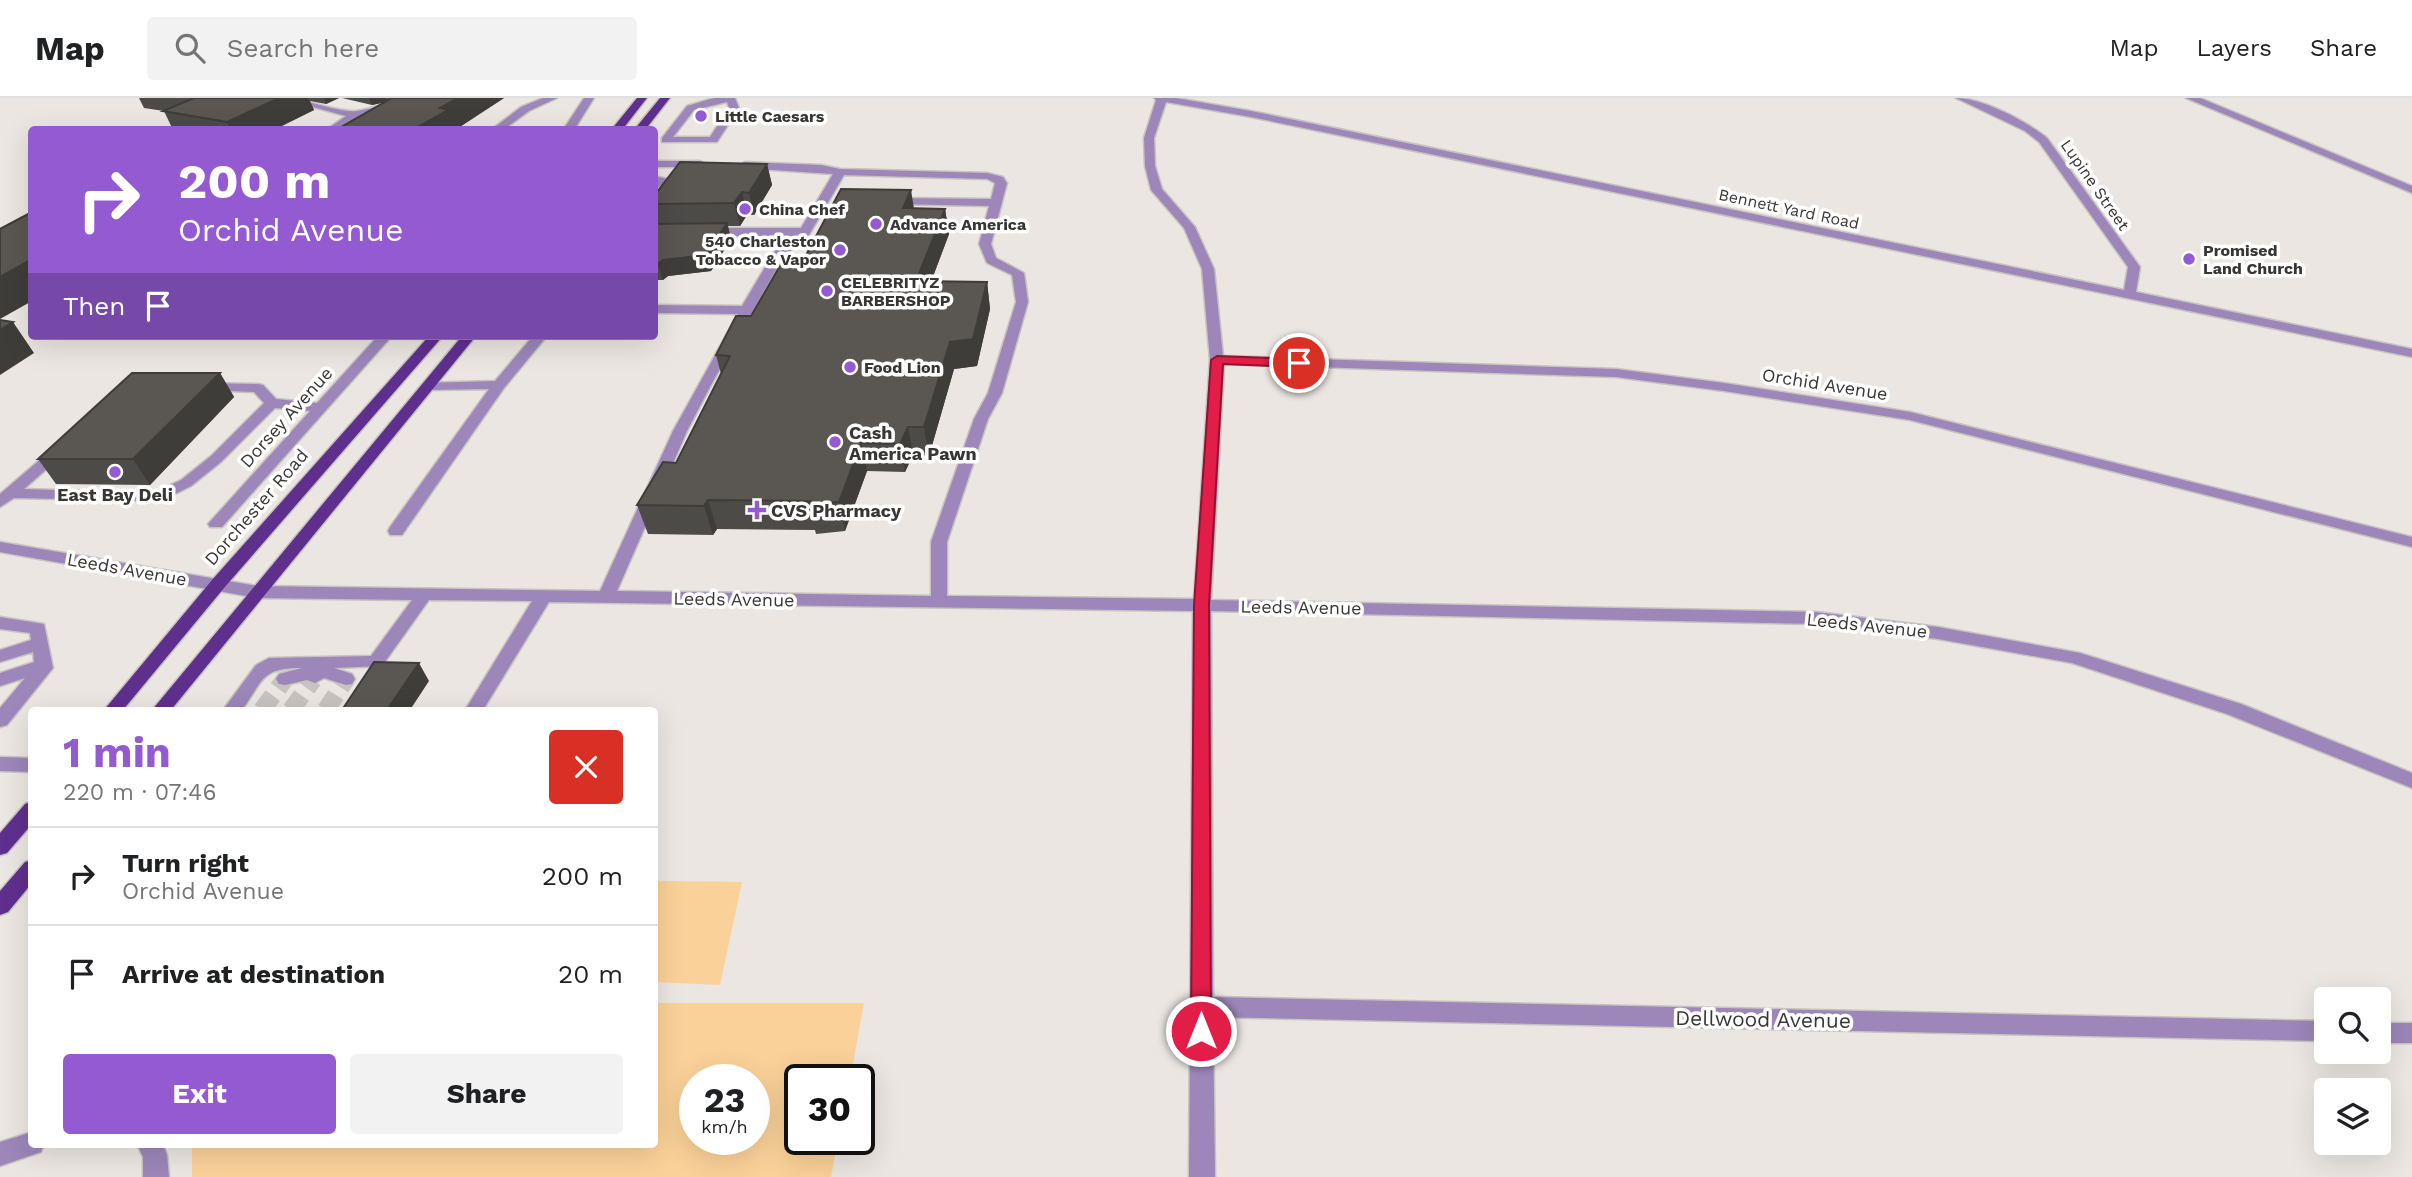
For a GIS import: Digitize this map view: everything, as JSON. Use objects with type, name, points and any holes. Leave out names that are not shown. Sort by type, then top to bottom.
[{"type":"main road","points":[[619,126],[642,98]]},
{"type":"main road","points":[[642,126],[665,98]]},
{"type":"main road","name":"Dorchester Road","points":[[116,707],[218,584],[432,340]]},
{"type":"main road","points":[[163,707],[466,340]]},
{"type":"main road","points":[[0,847],[28,814]]},
{"type":"main road","points":[[0,906],[28,872]]},
{"type":"street","points":[[285,98],[355,115]]},
{"type":"street","points":[[337,126],[355,115],[410,98]]},
{"type":"street","points":[[502,126],[525,109],[552,98]]},
{"type":"street","points":[[571,126],[589,98]]},
{"type":"street","points":[[730,98],[733,108],[713,140],[666,140],[690,107],[730,98]]},
{"type":"street","points":[[1160,98],[1149,138],[1150,166],[1157,190],[1189,227],[1208,269],[1217,360],[1202,605],[1202,1177]]},
{"type":"street","name":"Bennett Yard Road","points":[[1160,98],[1251,114],[2412,353]]},
{"type":"street","name":"Lupine Street","points":[[1961,98],[2029,128],[2043,140],[2134,267],[2129,296]]},
{"type":"street","points":[[2191,98],[2412,190]]},
{"type":"street","points":[[658,164],[709,164]]},
{"type":"street","points":[[735,165],[821,167],[840,172],[987,176],[999,179],[1001,183],[985,244],[991,260],[1018,274],[1022,302],[995,393],[981,419],[939,542],[939,601]]},
{"type":"street","points":[[606,597],[680,431],[778,256],[805,232],[827,205],[840,172]]},
{"type":"street","points":[[881,206],[918,201],[996,202]]},
{"type":"street","points":[[689,232],[805,232]]},
{"type":"street","points":[[658,309],[747,310]]},
{"type":"street","name":"Dorsey Avenue","points":[[216,524],[381,340]]},
{"type":"street","points":[[396,531],[499,385],[537,340]]},
{"type":"street","name":"Orchid Avenue","points":[[1217,360],[1616,373],[1724,387],[1910,416],[2412,542]]},
{"type":"street","points":[[428,386],[499,385]]},
{"type":"street","points":[[195,386],[258,388],[272,403],[321,408]]},
{"type":"street","points":[[5,498],[155,498],[186,483],[216,459],[272,403]]},
{"type":"street","points":[[5,498],[71,440]]},
{"type":"street","name":"Leeds Avenue","points":[[0,547],[258,592],[1202,605],[1816,618],[1938,633],[2074,657],[2234,709],[2412,781]]},
{"type":"street","points":[[285,679],[376,662],[424,594]]},
{"type":"street","points":[[476,707],[544,596]]},
{"type":"street","points":[[0,623],[38,628],[44,665],[0,720]]},
{"type":"street","points":[[0,656],[40,643]]},
{"type":"street","points":[[234,707],[262,669],[275,662],[346,679]]},
{"type":"street","points":[[0,680],[44,665]]},
{"type":"street","points":[[0,764],[28,765]]},
{"type":"street","name":"Dellwood Avenue","points":[[1201,1007],[2314,1031]]},
{"type":"street","points":[[2391,1032],[2412,1033]]},
{"type":"street","points":[[0,1154],[28,1145]]},
{"type":"street","points":[[151,1148],[155,1155],[156,1177]]},
{"type":"shaded area","points":[[658,881],[742,882],[720,985],[658,982]]},
{"type":"shaded area","points":[[658,1003],[864,1003],[853,1064],[784,1064],[784,1155],[835,1155],[831,1177],[192,1177],[192,1148],[658,1148]]},
{"type":"building","points":[[194,98],[279,98],[227,122],[163,111]]},
{"type":"building","points":[[392,98],[458,98],[440,108],[448,110],[419,126],[343,126]]},
{"type":"building","points":[[680,162],[767,164],[749,193],[742,192],[734,203],[658,204],[658,191]]},
{"type":"building","points":[[841,189],[911,190],[903,208],[945,209],[916,281],[987,282],[973,339],[950,342],[924,427],[908,427],[900,444],[861,443],[839,502],[808,504],[810,501],[708,500],[704,506],[637,505],[663,462],[676,463],[730,356],[716,355],[736,316],[751,316],[785,257],[805,257]]},
{"type":"building","points":[[28,214],[28,261],[0,277],[0,229]]},
{"type":"building","points":[[727,223],[706,255],[663,260],[658,264],[658,224]]},
{"type":"building","points":[[0,320],[13,322],[0,330]]},
{"type":"building","points":[[132,373],[220,373],[133,459],[38,459]]},
{"type":"building","points":[[374,662],[419,663],[389,707],[344,707]]},
{"type":"tunnel","points":[[264,707],[285,679]]},
{"type":"tunnel","points":[[328,707],[346,679]]},
{"type":"tunnel","points":[[293,707],[313,680]]},
{"type":"place","name":"Little Caesars","points":[[701,116]]},
{"type":"place","name":"China Chef","points":[[745,209]]},
{"type":"place","name":"Advance America","points":[[876,224]]},
{"type":"place","name":"540 Charleston Tobacco & Vapor","points":[[840,250]]},
{"type":"place","name":"Promised Land Church","points":[[2189,259]]},
{"type":"place","name":"CELEBRITYZ BARBERSHOP","points":[[827,291]]},
{"type":"place","name":"Food Lion","points":[[850,367]]},
{"type":"place","name":"Cash America Pawn","points":[[835,442]]},
{"type":"place","name":"East Bay Deli","points":[[115,472]]},
{"type":"place","name":"CVS Pharmacy","points":[[757,510]]},
{"type":"route","points":[[1201,1031],[1202,605],[1217,360],[1299,363]]}]
